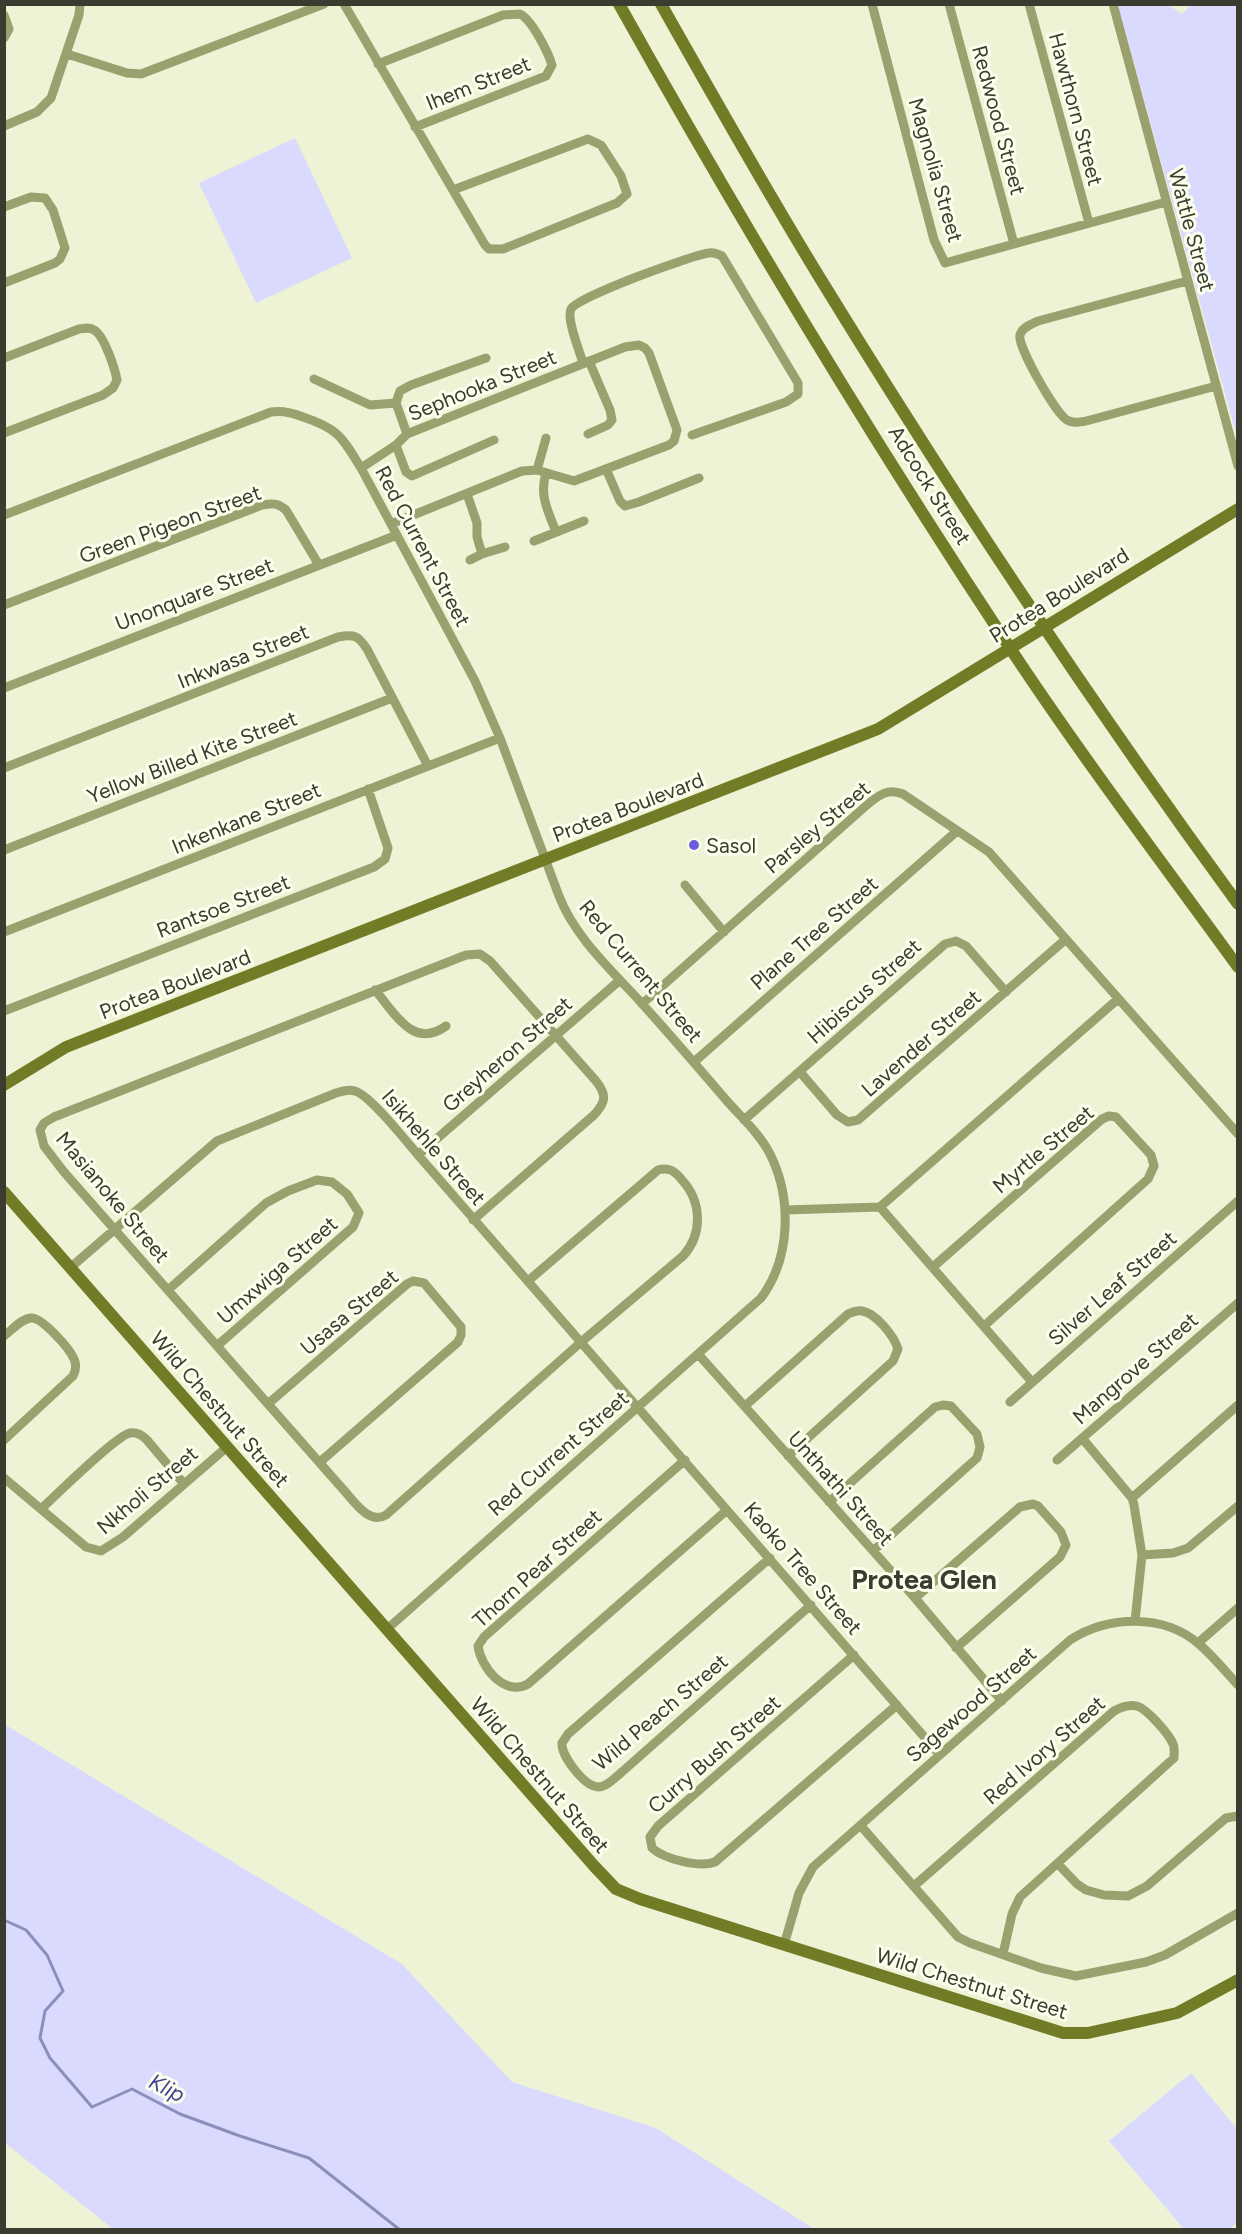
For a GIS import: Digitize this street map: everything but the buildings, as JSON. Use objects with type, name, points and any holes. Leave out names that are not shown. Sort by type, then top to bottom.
[{"type":"street","points":[[4,126],[28,117],[44,107],[51,98],[67,54],[79,15],[80,4]]},
{"type":"street","points":[[67,54],[127,74],[141,74],[324,4]]},
{"type":"street","points":[[344,4],[415,127],[453,190],[489,249],[497,250],[515,245],[622,201],[627,189],[601,145],[588,139],[453,190]]},
{"type":"street","name":"Adcock Street","points":[[619,4],[705,158],[796,308],[1011,649],[1106,788],[1238,967]]},
{"type":"street","name":"Adcock Street","points":[[661,4],[828,291],[911,424],[1045,628],[1238,904]]},
{"type":"street","name":"Magnolia Street","points":[[872,4],[934,240],[945,263],[1166,202]]},
{"type":"street","name":"Redwood Street","points":[[949,4],[1014,244]]},
{"type":"street","name":"Hawthorn Street","points":[[1029,4],[1089,223]]},
{"type":"street","name":"Wattle Street","points":[[1113,4],[1238,466]]},
{"type":"street","name":"Ihem Street","points":[[378,64],[504,15],[520,14],[529,22],[550,58],[552,65],[546,76],[415,127]]},
{"type":"street","points":[[4,15],[9,29],[4,38]]},
{"type":"street","points":[[4,207],[31,197],[45,198],[53,210],[65,248],[60,259],[55,263],[4,283]]},
{"type":"street","points":[[588,434],[608,425],[612,420],[610,410],[586,362],[571,322],[570,313],[575,304],[592,294],[689,258],[716,253],[722,256],[798,383],[799,389],[798,394],[786,402],[692,435]]},
{"type":"street","points":[[1187,281],[1038,321],[1023,329],[1020,341],[1025,354],[1057,409],[1072,422],[1090,420],[1216,386]]},
{"type":"street","points":[[4,358],[80,329],[89,328],[98,333],[103,340],[117,380],[113,388],[103,395],[4,433]]},
{"type":"street","points":[[391,524],[522,471],[541,471],[574,481],[669,445],[674,441],[677,430],[645,348],[634,345],[586,362]]},
{"type":"street","points":[[407,434],[396,403],[400,391],[486,358]]},
{"type":"street","name":"Sephooka Street","points":[[361,468],[396,446],[407,434],[586,362]]},
{"type":"street","points":[[314,379],[370,405],[396,403]]},
{"type":"street","name":"Red Current Street","points":[[4,515],[256,417],[278,411],[302,416],[334,430],[347,444],[361,468],[475,681],[500,738],[569,918],[620,980],[763,1142],[779,1177],[784,1210],[783,1244],[771,1286],[742,1317],[386,1630]]},
{"type":"street","points":[[546,438],[541,471],[543,495],[556,532]]},
{"type":"street","points":[[396,446],[406,472],[412,476],[494,440]]},
{"type":"street","points":[[606,469],[620,501],[625,506],[699,478]]},
{"type":"street","points":[[467,494],[477,523],[477,537],[482,554]]},
{"type":"street","name":"Green Pigeon Street","points":[[4,605],[271,503],[285,510],[319,565]]},
{"type":"street","name":"Protea Boulevard","points":[[4,1085],[66,1047],[878,729],[1238,509]]},
{"type":"street","points":[[534,541],[584,521]]},
{"type":"street","name":"Unonquare Street","points":[[4,688],[397,535]]},
{"type":"street","points":[[470,560],[505,547]]},
{"type":"street","name":"Inkwasa Street","points":[[4,768],[350,634],[354,634],[362,641],[428,766]]},
{"type":"street","name":"Yellow Billed Kite Street","points":[[4,850],[392,698]]},
{"type":"street","name":"Inkenkane Street","points":[[4,932],[500,738]]},
{"type":"street","name":"Rantsoe Street","points":[[4,1011],[374,867],[385,859],[388,848],[368,789]]},
{"type":"street","name":"Parsley Street","points":[[642,1004],[881,794],[896,791],[989,852],[1120,1001]]},
{"type":"street","name":"Plane Tree Street","points":[[694,1062],[957,831]]},
{"type":"street","points":[[685,885],[724,932]]},
{"type":"street","name":"Lavender Street","points":[[800,1072],[837,1115],[848,1122],[858,1120],[1066,939]]},
{"type":"street","name":"Hibiscus Street","points":[[744,1120],[939,948],[950,942],[956,941],[966,946],[1006,992]]},
{"type":"street","name":"Masianoke Street","points":[[555,1035],[490,961],[480,954],[466,955],[54,1117],[44,1123],[39,1133],[47,1151],[363,1511],[372,1517],[382,1518],[580,1343]]},
{"type":"street","name":"Greyheron Street","points":[[418,1155],[620,980]]},
{"type":"street","points":[[375,990],[408,1028],[418,1034],[431,1034],[446,1026]]},
{"type":"street","points":[[784,1210],[880,1207],[1120,1001],[1238,1134]]},
{"type":"street","points":[[473,1220],[594,1115],[604,1103],[604,1093],[596,1081],[555,1035]]},
{"type":"street","name":"Isikhehle Street","points":[[70,1268],[216,1141],[336,1093],[350,1090],[365,1096],[637,1407]]},
{"type":"street","name":"Myrtle Street","points":[[933,1267],[1102,1119],[1109,1116],[1116,1117],[1151,1155],[1154,1166],[1148,1179],[984,1326]]},
{"type":"street","points":[[528,1281],[653,1173],[664,1168],[670,1169],[690,1188],[696,1198],[698,1208],[696,1230],[691,1248],[580,1343]]},
{"type":"street","name":"Umxwiga Street","points":[[168,1290],[270,1200],[317,1180],[332,1182],[347,1194],[359,1213],[353,1227],[218,1346]]},
{"type":"street","name":"Wild Chestnut Street","points":[[4,1192],[612,1886],[640,1899],[1041,2027],[1074,2034],[1088,2033],[1177,2013],[1238,1980]]},
{"type":"street","name":"Silver Leaf Street","points":[[1010,1401],[1238,1201]]},
{"type":"street","points":[[880,1207],[1032,1382]]},
{"type":"street","name":"Usasa Street","points":[[269,1403],[407,1284],[413,1281],[424,1283],[461,1327],[458,1342],[320,1462]]},
{"type":"street","name":"Mangrove Street","points":[[1056,1460],[1238,1303]]},
{"type":"street","points":[[745,1406],[848,1314],[861,1310],[874,1318],[893,1340],[898,1349],[893,1361],[788,1456]]},
{"type":"street","points":[[4,1336],[26,1320],[36,1318],[46,1325],[72,1354],[76,1367],[73,1376],[4,1440]]},
{"type":"street","name":"Unthathi Street","points":[[699,1355],[915,1598],[1002,1701]]},
{"type":"street","points":[[1132,1498],[1238,1405]]},
{"type":"street","points":[[829,1502],[935,1407],[951,1406],[977,1434],[980,1447],[977,1458],[873,1551]]},
{"type":"street","name":"Kaoko Tree Street","points":[[637,1407],[940,1755]]},
{"type":"street","points":[[41,1509],[115,1441],[130,1433],[140,1434],[147,1440],[183,1484]]},
{"type":"street","points":[[1082,1438],[1132,1498],[1142,1555],[1135,1621]]},
{"type":"street","name":"Nkholi Street","points":[[4,1478],[86,1547],[101,1551],[123,1536],[227,1447]]},
{"type":"street","name":"Thorn Pear Street","points":[[685,1460],[484,1637],[478,1646],[480,1656],[499,1681],[512,1688],[520,1688],[528,1684],[727,1509]]},
{"type":"street","points":[[915,1598],[1026,1504],[1038,1506],[1061,1532],[1066,1545],[1060,1557],[956,1648]]},
{"type":"street","points":[[1142,1555],[1173,1553],[1188,1548],[1238,1506]]},
{"type":"street","name":"Wild Peach Street","points":[[770,1558],[568,1734],[562,1743],[564,1757],[585,1781],[596,1787],[607,1784],[811,1605]]},
{"type":"street","points":[[1198,1643],[1238,1608]]},
{"type":"street","name":"Sagewood Street","points":[[784,1945],[806,1879],[826,1854],[861,1826],[1071,1640],[1082,1633],[1107,1624],[1135,1621],[1173,1629],[1198,1643],[1238,1685]]},
{"type":"street","name":"Curry Bush Street","points":[[854,1655],[658,1826],[650,1837],[652,1848],[659,1854],[696,1864],[715,1862],[897,1705]]},
{"type":"street","name":"Red Ivory Street","points":[[914,1886],[1114,1711],[1127,1706],[1140,1707],[1169,1736],[1175,1750],[1174,1758],[1025,1892],[1017,1902],[1003,1954]]},
{"type":"street","points":[[1058,1864],[1086,1890],[1104,1895],[1128,1896],[1147,1886],[1226,1818],[1238,1816]]},
{"type":"street","points":[[861,1826],[958,1937],[1067,1975],[1085,1975],[1146,1962],[1165,1955],[1238,1913]]},
{"type":"shaded area","points":[[1118,5],[1169,5],[1182,14],[1191,5],[1237,5],[1237,437]]},
{"type":"shaded area","points":[[295,138],[352,258],[256,303],[199,183]]},
{"type":"shaded area","points":[[4,1724],[402,1964],[512,2082],[656,2128],[814,2229],[113,2229],[5,2143]]},
{"type":"shaded area","points":[[1191,2073],[1237,2129],[1237,2223],[1229,2229],[1184,2229],[1109,2141]]},
{"type":"waterway","name":"Klip","points":[[4,1920],[26,1930],[47,1955],[63,1991],[45,2011],[40,2038],[50,2058],[92,2107],[132,2089],[180,2114],[309,2158],[400,2230]]},
{"type":"place","name":"Sasol","points":[[694,845]]},
{"type":"district","name":"Protea Glen","points":[[924,1579]]}]
